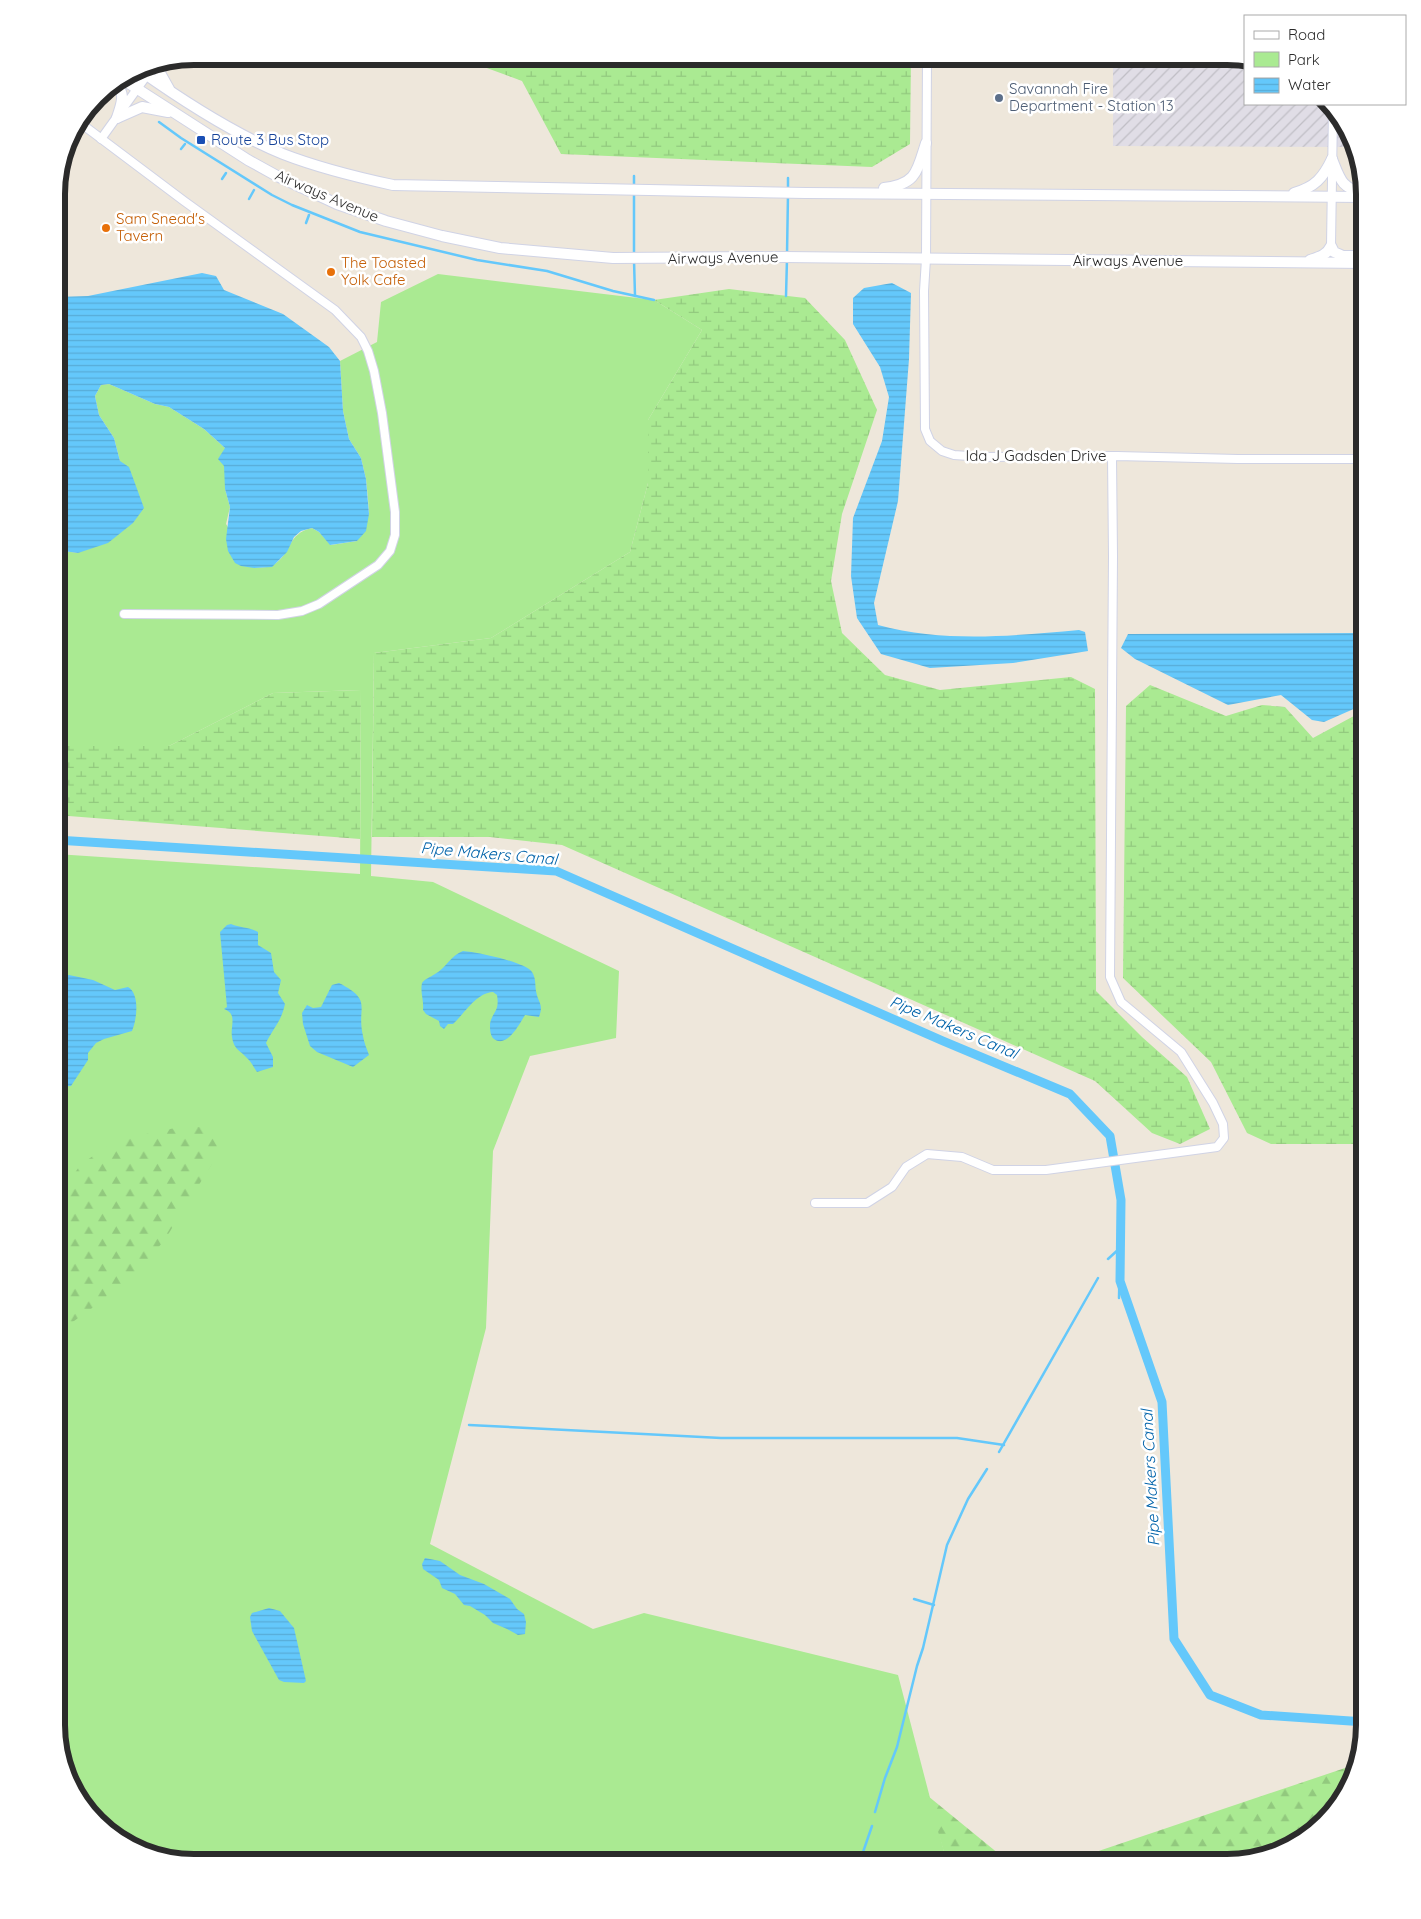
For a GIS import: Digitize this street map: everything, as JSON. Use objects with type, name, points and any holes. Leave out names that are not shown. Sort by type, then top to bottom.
[{"type":"main road","points":[[161,70],[160,73],[170,90]]},
{"type":"main road","name":"Airways Avenue","points":[[147,74],[229,128],[258,143],[305,162],[346,175],[393,185],[836,193],[1356,197]]},
{"type":"main road","name":"Airways Avenue","points":[[128,83],[248,160],[337,204],[386,222],[500,248],[634,258],[787,257],[1356,262]]},
{"type":"main road","points":[[117,118],[123,95],[120,88]]},
{"type":"main road","points":[[117,118],[142,107],[174,113]]},
{"type":"main road","points":[[836,193],[900,186],[916,174],[926,143]]},
{"type":"main road","points":[[1332,159],[1340,182],[1356,191]]},
{"type":"main road","points":[[1284,196],[1306,190],[1324,177],[1332,159]]},
{"type":"main road","points":[[1331,246],[1334,252],[1342,256],[1356,256]]},
{"type":"main road","points":[[1302,262],[1323,256],[1329,251],[1331,246]]},
{"type":"street","name":"Ida J Gadsden Drive","points":[[928,65],[924,291],[926,430],[930,441],[942,451],[954,455],[983,457],[1112,456],[1356,459]]},
{"type":"street","points":[[102,139],[138,89],[142,76]]},
{"type":"street","points":[[1331,246],[1333,120]]},
{"type":"street","points":[[85,126],[184,201],[335,310],[361,337],[368,351],[374,371],[382,413],[395,512],[395,535],[390,551],[378,565],[342,590],[302,611],[278,615],[124,614]]},
{"type":"street","points":[[815,1203],[867,1203],[892,1187],[906,1167],[927,1154],[962,1157],[993,1170],[1046,1170],[1217,1147],[1224,1138],[1223,1124],[1213,1104],[1181,1052],[1122,1002],[1110,977],[1112,456]]},
{"type":"shaded area","points":[[1113,65],[1235,65],[1244,66],[1244,105],[1320,105],[1334,122],[1347,147],[1113,146]]},
{"type":"green space","points":[[478,65],[911,65],[910,144],[872,167],[561,154],[522,81]]},
{"type":"green space","points":[[438,274],[654,300],[702,330],[648,420],[648,483],[630,552],[491,638],[374,653],[371,876],[433,882],[619,971],[616,1038],[530,1056],[493,1151],[486,1328],[430,1544],[593,1629],[644,1613],[898,1675],[945,1854],[177,1853],[145,1844],[130,1837],[109,1822],[87,1797],[78,1782],[72,1766],[67,1750],[65,1733],[65,855],[360,874],[361,690],[273,693],[169,746],[65,746],[65,551],[78,553],[120,461],[114,438],[99,415],[95,396],[101,385],[109,384],[155,404],[169,407],[204,429],[225,448],[225,489],[230,507],[226,524],[254,568],[273,565],[284,555],[298,535],[312,528],[319,532],[331,545],[357,541],[369,514],[368,499],[361,458],[349,439],[343,411],[340,361],[377,342],[381,302]]},
{"type":"green space","points":[[729,289],[805,298],[845,340],[877,410],[842,514],[831,581],[842,633],[885,675],[940,690],[1071,677],[1095,689],[1096,991],[1142,1037],[1187,1077],[1210,1129],[1180,1144],[1152,1133],[1095,1081],[562,845],[490,837],[372,837],[374,653],[491,638],[630,552],[648,483],[648,420],[702,330],[654,300]]},
{"type":"green space","points":[[1150,685],[1226,716],[1262,705],[1285,707],[1313,738],[1356,715],[1356,1144],[1271,1144],[1247,1133],[1211,1062],[1123,978],[1126,706]]},
{"type":"green space","points":[[361,690],[360,839],[65,816],[65,746],[169,746],[273,693]]},
{"type":"green space","points":[[180,1127],[210,1127],[219,1135],[220,1151],[164,1241],[136,1272],[95,1306],[65,1327],[65,1187],[81,1164],[117,1140]]},
{"type":"green space","points":[[1349,1767],[1334,1797],[1312,1822],[1291,1837],[1260,1850],[1227,1854],[1090,1854]]},
{"type":"green space","points":[[928,1796],[999,1854],[944,1854]]},
{"type":"water","points":[[202,273],[216,276],[224,290],[283,314],[329,347],[340,361],[343,411],[349,439],[361,458],[366,479],[369,514],[366,531],[357,541],[330,545],[319,532],[312,528],[301,531],[294,537],[287,552],[272,567],[254,568],[235,563],[228,551],[226,539],[230,507],[225,489],[224,466],[218,459],[225,448],[204,429],[169,407],[155,404],[109,384],[101,385],[95,396],[99,415],[114,438],[120,461],[129,467],[144,508],[133,523],[108,543],[78,553],[65,551],[65,297],[88,296]]},
{"type":"water","points":[[892,283],[911,293],[909,359],[898,501],[874,603],[878,625],[903,631],[953,636],[1003,636],[1079,630],[1085,632],[1088,651],[1013,663],[930,668],[881,654],[857,618],[851,576],[853,518],[882,441],[889,397],[880,367],[853,324],[853,298],[864,288]]},
{"type":"water","points":[[1356,633],[1356,708],[1324,722],[1312,720],[1281,695],[1228,705],[1135,659],[1121,648],[1128,634]]},
{"type":"water","points":[[231,924],[258,932],[258,945],[271,953],[274,972],[281,980],[278,993],[285,1004],[279,1020],[266,1043],[273,1057],[273,1067],[257,1072],[234,1045],[232,1017],[224,1009],[227,1007],[220,932],[227,925]]},
{"type":"water","points":[[463,951],[489,955],[528,968],[535,979],[537,995],[541,1006],[539,1017],[525,1015],[508,1038],[504,1041],[499,1041],[493,1038],[490,1030],[491,1020],[498,1001],[497,995],[493,992],[481,996],[453,1024],[448,1024],[444,1029],[440,1026],[439,1021],[426,1014],[423,1010],[422,983],[439,971],[455,955]]},
{"type":"water","points":[[65,976],[93,980],[115,990],[128,987],[132,990],[136,1001],[136,1014],[132,1031],[96,1043],[88,1053],[88,1060],[71,1086],[65,1086]]},
{"type":"water","points":[[339,983],[357,995],[362,1005],[361,1026],[369,1055],[353,1067],[317,1052],[310,1046],[303,1024],[302,1013],[307,1005],[313,1008],[321,1007],[332,985]]},
{"type":"water","points":[[425,1558],[440,1561],[460,1575],[484,1584],[510,1599],[517,1609],[524,1614],[526,1622],[525,1634],[518,1635],[493,1623],[485,1615],[470,1606],[464,1605],[455,1594],[442,1588],[439,1580],[423,1569],[422,1564]]},
{"type":"water","points":[[269,1608],[280,1611],[294,1628],[306,1681],[304,1683],[279,1680],[252,1631],[250,1617],[252,1613]]},
{"type":"waterway","points":[[159,122],[181,138],[272,195],[360,232],[477,260],[547,271],[613,291],[654,300]]},
{"type":"waterway","points":[[181,149],[185,144]]},
{"type":"waterway","points":[[222,179],[226,173]]},
{"type":"waterway","points":[[634,176],[634,187]]},
{"type":"waterway","points":[[788,178],[788,189]]},
{"type":"waterway","points":[[249,199],[254,190]]},
{"type":"waterway","points":[[634,192],[634,254]]},
{"type":"waterway","points":[[787,254],[788,194]]},
{"type":"waterway","points":[[306,223],[309,215]]},
{"type":"waterway","points":[[786,296],[787,259]]},
{"type":"waterway","points":[[634,260],[635,296]]},
{"type":"waterway","name":"Pipe Makers Canal","points":[[65,841],[556,871],[943,1041],[1070,1094],[1110,1136],[1121,1200],[1120,1281],[1162,1402],[1174,1639],[1210,1695],[1261,1715],[1356,1721]]},
{"type":"waterway","name":"Pipe Makers Canal","points":[[1108,1259],[1120,1248],[1119,1298]]},
{"type":"waterway","points":[[999,1452],[1098,1278]]},
{"type":"waterway","points":[[469,1425],[721,1438],[957,1438],[1004,1445]]},
{"type":"waterway","points":[[875,1812],[897,1747],[947,1545],[968,1499],[987,1469]]},
{"type":"waterway","points":[[914,1599],[934,1605]]},
{"type":"waterway","points":[[862,1854],[872,1826]]},
{"type":"place","name":"Savannah Fire Department - Station 13","points":[[999,98]]},
{"type":"place","name":"Route 3 Bus Stop","points":[[201,140]]},
{"type":"place","name":"Sam Snead's Tavern","points":[[106,228]]},
{"type":"place","name":"The Toasted Yolk Cafe","points":[[331,272]]}]
